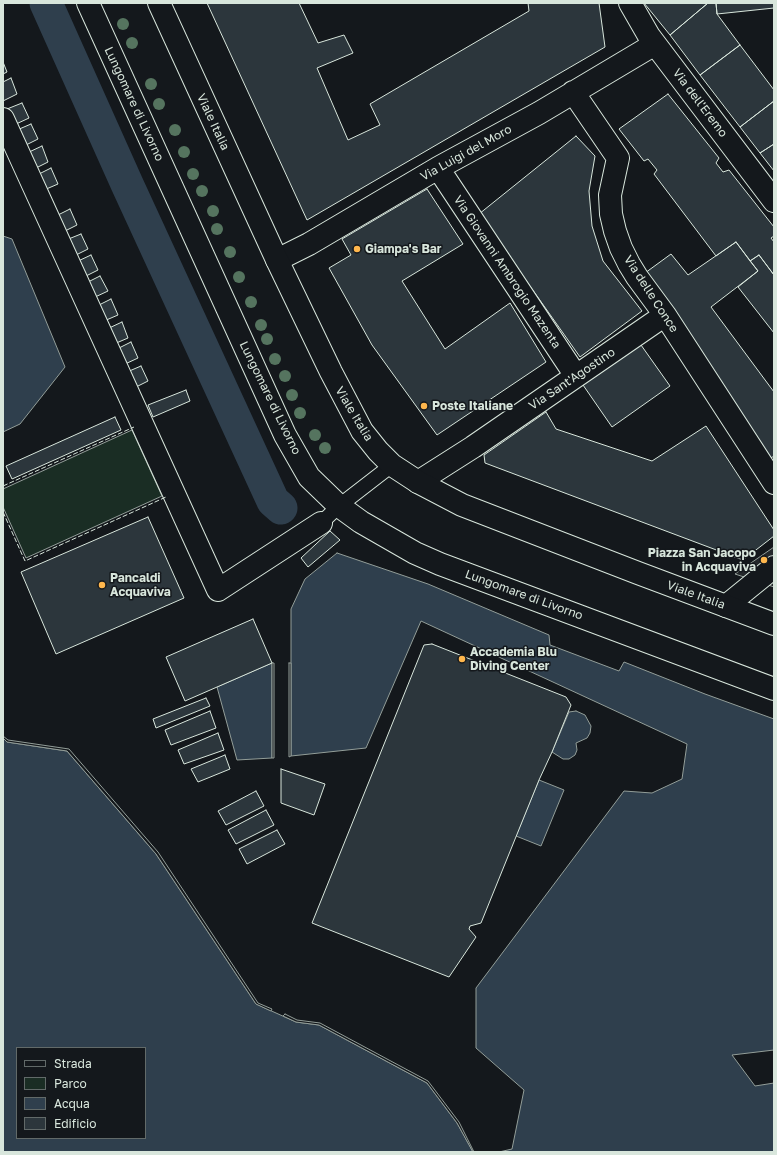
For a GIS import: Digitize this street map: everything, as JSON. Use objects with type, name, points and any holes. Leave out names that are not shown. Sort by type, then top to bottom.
[{"type":"street","name":"Lungomare di Livorno","points":[[88,3],[285,434],[309,477],[339,506],[361,522],[415,553],[440,564],[774,689]]},
{"type":"street","name":"Viale Italia","points":[[159,3],[330,372],[362,431],[378,451],[392,464],[418,482],[469,508],[630,571],[774,624]]},
{"type":"street","name":"Via dell'Eremo","points":[[630,3],[649,36],[774,201]]},
{"type":"street","name":"Via Luigi del Moro","points":[[277,260],[309,244],[438,168],[540,113],[655,44]]},
{"type":"street","name":"Via delle Conce","points":[[573,92],[618,158],[610,195],[611,214],[615,232],[621,248],[637,277],[665,315],[774,483]]},
{"type":"street","points":[[3,119],[218,590],[321,523]]},
{"type":"street","name":"Via Giovanni Ambrogio Mazenta","points":[[438,168],[576,376]]},
{"type":"street","name":"Via Sant'Agostino","points":[[418,482],[473,447],[665,315]]},
{"type":"street","points":[[726,606],[774,567]]},
{"type":"lane","points":[[321,523],[339,506],[392,464]]},
{"type":"green space","points":[[132,430],[162,496],[26,558],[3,507],[3,489]]},
{"type":"shaded area","name":"Piazza San Jacopo in Acquaviva","points":[[774,547],[774,587],[735,574]]},
{"type":"water","points":[[3,236],[12,239],[65,367],[20,424],[3,432]]},
{"type":"water","points":[[337,553],[428,584],[549,635],[550,645],[619,671],[624,662],[774,719],[774,1152],[499,1152],[512,1149],[524,1090],[476,1048],[476,988],[624,791],[652,793],[682,779],[687,744],[421,621],[366,748],[291,756],[291,609],[305,579]]},
{"type":"water","points":[[272,663],[272,758],[237,760],[217,687]]},
{"type":"water","points":[[576,711],[585,715],[591,726],[590,733],[587,738],[576,743],[577,750],[575,755],[569,759],[563,759],[552,752],[569,712]]},
{"type":"water","points":[[3,738],[7,742],[67,751],[156,854],[256,1004],[296,1022],[319,1025],[427,1083],[457,1123],[473,1152],[3,1152]]},
{"type":"water","points":[[539,780],[564,790],[541,846],[516,836]]},
{"type":"pier","points":[[272,663],[274,663],[274,758],[272,758]]},
{"type":"pier","points":[[289,663],[291,663],[291,756],[289,757]]},
{"type":"pier","points":[[3,736],[8,740],[69,749],[158,852],[258,1003],[272,1009],[271,1011],[256,1004],[156,854],[67,751],[7,742]]},
{"type":"pier","points":[[285,1014],[297,1020],[320,1023],[428,1081],[459,1122],[474,1152],[457,1123],[427,1083],[319,1025],[296,1022],[283,1016]]},
{"type":"pier","points":[[774,1050],[774,1083],[755,1086],[732,1055]]},
{"type":"building","points":[[207,3],[299,3],[318,43],[344,35],[353,53],[317,68],[348,140],[380,125],[370,104],[529,11],[528,3],[599,3],[605,47],[307,220]]},
{"type":"building","points":[[644,3],[708,3],[670,35]]},
{"type":"building","points":[[708,3],[716,3],[717,14],[740,45],[700,75],[670,35]]},
{"type":"building","points":[[716,3],[774,3],[774,8],[717,14]]},
{"type":"building","points":[[740,45],[774,90],[774,101],[740,127],[700,75]]},
{"type":"building","points":[[3,62],[7,72],[3,74]]},
{"type":"building","points":[[11,78],[17,94],[3,101],[3,82]]},
{"type":"building","points":[[668,94],[719,158],[716,163],[723,172],[729,170],[774,227],[774,236],[771,238],[774,242],[774,275],[759,255],[750,261],[736,242],[716,256],[654,174],[657,170],[648,159],[644,161],[619,129]]},
{"type":"building","points":[[774,101],[774,144],[760,153],[740,127]]},
{"type":"building","points":[[22,103],[29,118],[14,125],[7,109]]},
{"type":"building","points":[[31,124],[38,139],[24,146],[17,130]]},
{"type":"building","points":[[576,136],[595,156],[589,191],[592,226],[603,261],[642,311],[580,357],[479,214]]},
{"type":"building","points":[[774,144],[774,171],[760,153]]},
{"type":"building","points":[[42,146],[48,162],[34,169],[27,153]]},
{"type":"building","points":[[51,168],[58,184],[44,190],[37,175]]},
{"type":"building","points":[[427,189],[463,244],[402,281],[445,349],[510,303],[546,362],[437,435],[372,345],[329,268],[351,255],[342,239]]},
{"type":"building","points":[[70,209],[77,225],[63,232],[56,216]]},
{"type":"building","points":[[81,234],[88,249],[74,256],[66,240]]},
{"type":"building","points":[[736,242],[758,271],[711,307],[774,392],[774,456],[771,458],[645,273],[671,254],[688,275]]},
{"type":"building","points":[[91,255],[98,270],[84,277],[76,262]]},
{"type":"building","points":[[759,255],[774,275],[774,333],[738,287],[758,271],[750,261]]},
{"type":"building","points":[[100,276],[108,291],[93,298],[86,283]]},
{"type":"building","points":[[111,299],[118,315],[104,321],[97,306]]},
{"type":"building","points":[[122,322],[128,338],[114,344],[107,329]]},
{"type":"building","points":[[131,342],[138,358],[123,365],[117,349]]},
{"type":"building","points":[[641,345],[670,386],[612,427],[583,385]]},
{"type":"building","points":[[141,366],[148,381],[134,388],[127,372]]},
{"type":"building","points":[[186,390],[190,401],[153,417],[148,405]]},
{"type":"building","points":[[546,412],[556,429],[652,461],[706,426],[774,530],[774,536],[743,560],[485,463],[484,455]]},
{"type":"building","points":[[115,417],[121,430],[12,479],[6,466]]},
{"type":"building","name":"Pancaldi Acquaviva","points":[[148,517],[184,598],[56,654],[21,572]]},
{"type":"building","points":[[330,531],[340,540],[308,567],[301,558]]},
{"type":"building","points":[[253,619],[272,663],[185,701],[166,657]]},
{"type":"building","points":[[432,644],[566,697],[571,705],[481,923],[470,926],[469,929],[476,937],[449,977],[312,923],[424,645]]},
{"type":"building","points":[[206,698],[210,706],[156,728],[153,719]]},
{"type":"building","points":[[210,711],[216,728],[171,745],[165,730]]},
{"type":"building","points":[[218,733],[224,750],[184,764],[178,750]]},
{"type":"building","points":[[225,755],[230,769],[198,782],[191,769]]},
{"type":"building","points":[[281,769],[325,784],[314,815],[281,803]]},
{"type":"building","points":[[256,791],[264,806],[226,825],[218,811]]},
{"type":"building","points":[[266,810],[274,825],[236,844],[228,830]]},
{"type":"building","points":[[277,830],[285,844],[247,864],[239,849]]},
{"type":"waterway","points":[[46,3],[127,184],[273,501],[281,508]]},
{"type":"fence","points":[[3,486],[134,427]]},
{"type":"fence","points":[[3,512],[25,561],[166,497]]},
{"type":"place","name":"Giampa's Bar","points":[[357,249]]},
{"type":"place","name":"Poste Italiane","points":[[424,406]]},
{"type":"place","name":"Piazza San Jacopo in Acquaviva","points":[[764,560]]},
{"type":"place","name":"Pancaldi Acquaviva","points":[[102,585]]},
{"type":"place","name":"Accademia Blu Diving Center","points":[[462,659]]}]
